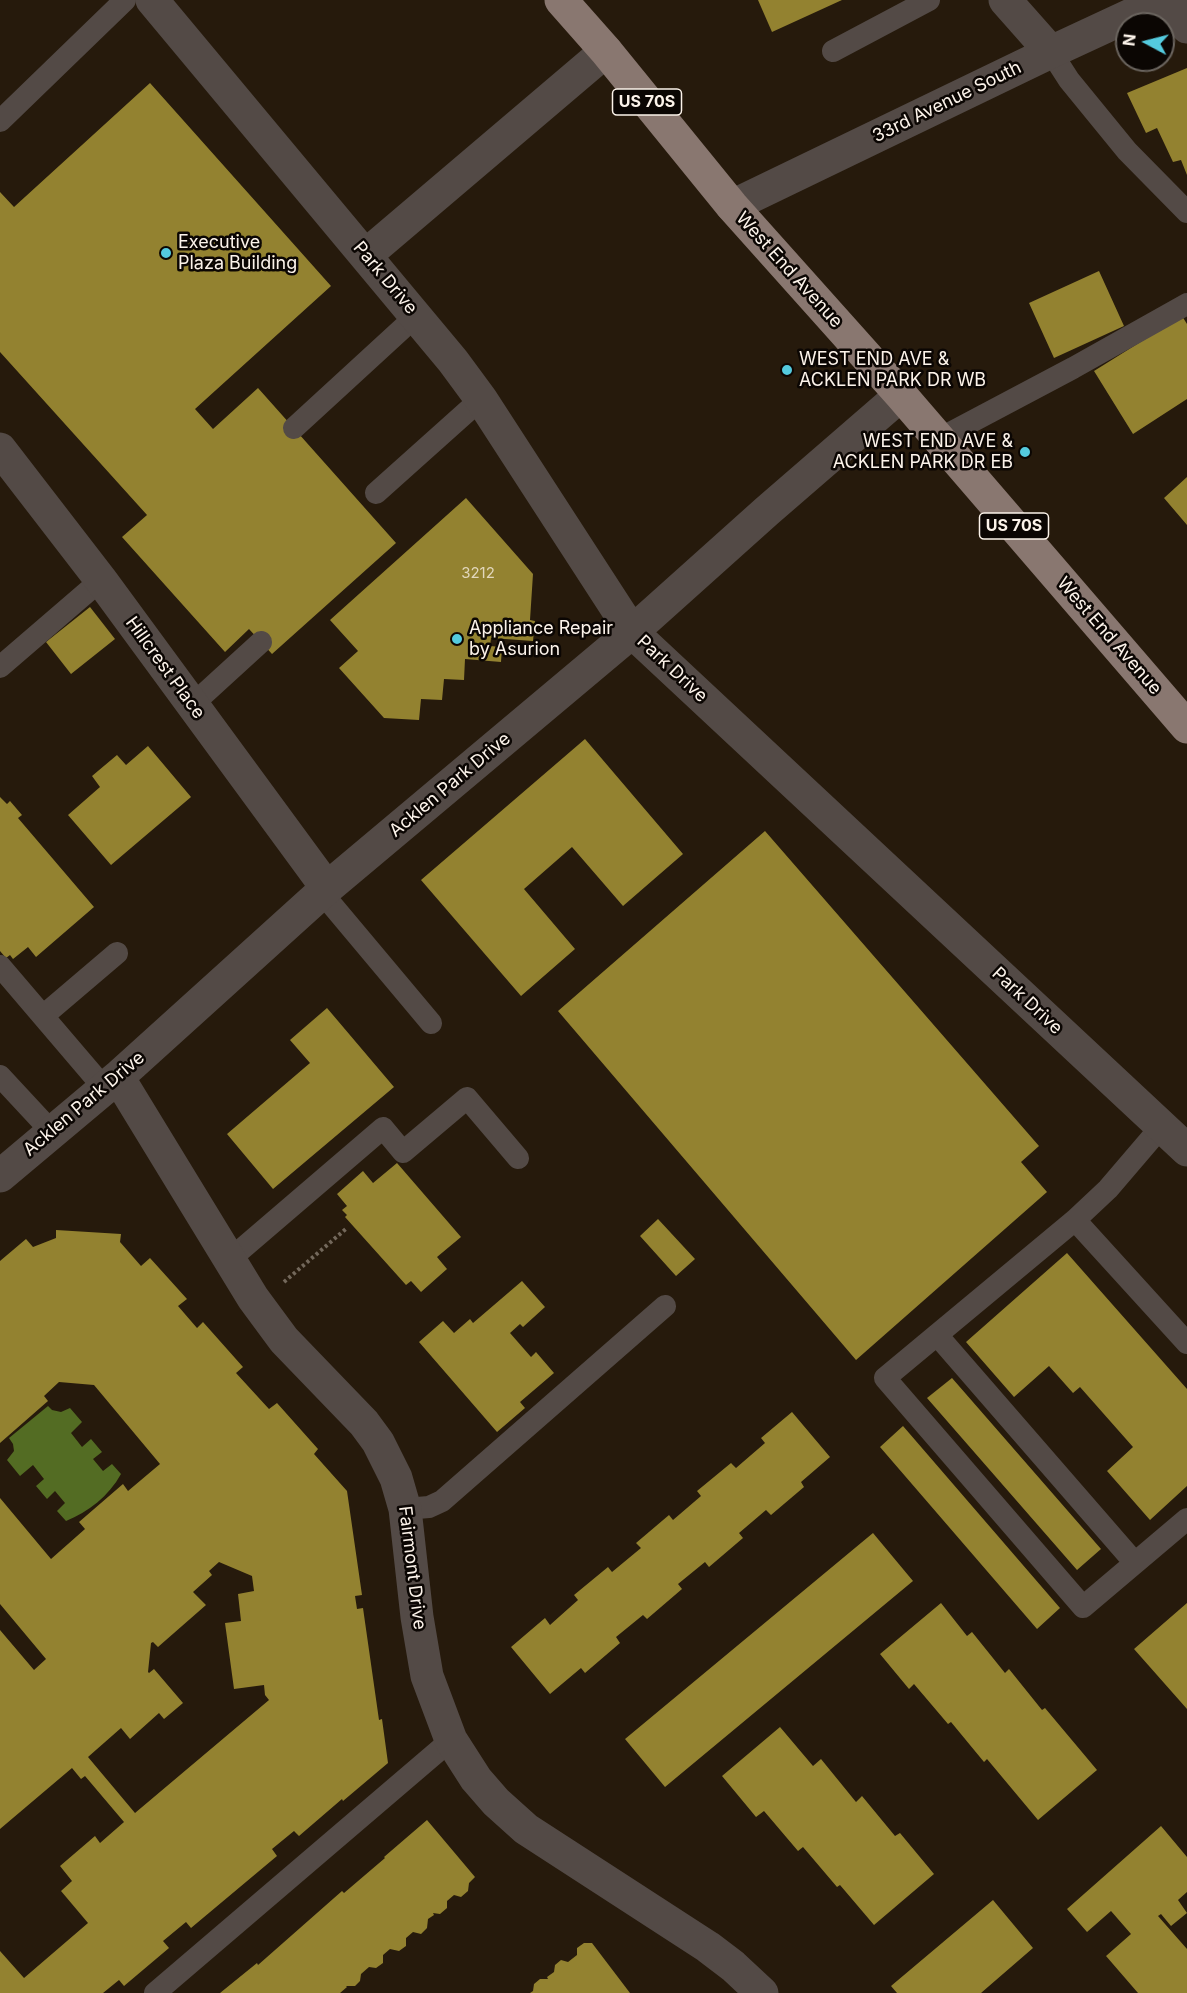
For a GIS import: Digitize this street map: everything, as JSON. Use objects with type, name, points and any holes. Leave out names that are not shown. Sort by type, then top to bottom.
[{"type":"main road","name":"West End Avenue","points":[[561,0],[606,51],[732,206],[902,395],[1187,727]]},
{"type":"street","name":"Park Drive","points":[[152,0],[366,255],[481,399],[632,632],[1187,1150]]},
{"type":"street","points":[[1005,0],[1051,52]]},
{"type":"street","points":[[1165,0],[1187,27]]},
{"type":"street","name":"33rd Avenue South","points":[[732,206],[1051,52],[1165,0]]},
{"type":"street","points":[[366,255],[606,51]]},
{"type":"street","name":"Acklen Park Drive","points":[[0,1176],[112,1083],[324,890],[632,632],[902,395]]},
{"type":"street","name":"Hillcrest Place","points":[[0,449],[192,705],[324,890]]},
{"type":"street","name":"Fairmont Drive","points":[[112,1083],[284,1340],[364,1423],[378,1442],[396,1478],[405,1509],[417,1617],[427,1676],[451,1740],[476,1779],[520,1824],[708,1947],[762,1993]]},
{"type":"lane","points":[[0,121],[125,0]]},
{"type":"lane","points":[[833,51],[929,0]]},
{"type":"lane","points":[[1051,52],[1069,80],[1127,151],[1187,212]]},
{"type":"lane","points":[[939,439],[1187,304]]},
{"type":"lane","points":[[294,428],[416,316]]},
{"type":"lane","points":[[376,493],[481,399]]},
{"type":"lane","points":[[0,667],[100,580]]},
{"type":"lane","points":[[192,705],[261,642]]},
{"type":"lane","points":[[324,890],[431,1023]]},
{"type":"lane","points":[[43,1016],[117,953]]},
{"type":"lane","points":[[0,966],[43,1016],[112,1083]]},
{"type":"lane","points":[[0,1076],[52,1132]]},
{"type":"lane","points":[[229,1260],[383,1128],[403,1152],[467,1098],[518,1158]]},
{"type":"lane","points":[[1161,1127],[1108,1189],[1075,1220],[885,1378],[1083,1606],[1187,1519]]},
{"type":"lane","points":[[1075,1220],[1187,1343]]},
{"type":"lane","points":[[405,1509],[429,1507],[442,1501],[665,1306]]},
{"type":"lane","points":[[937,1335],[1135,1563]]},
{"type":"lane","points":[[155,1993],[451,1740]]},
{"type":"path","points":[[258,1304],[347,1228]]},
{"type":"shaded area","points":[[48,1406],[52,1410],[61,1412],[70,1408],[82,1422],[71,1433],[82,1447],[91,1439],[102,1452],[93,1459],[103,1471],[112,1464],[121,1474],[97,1502],[66,1521],[57,1511],[65,1503],[55,1491],[47,1499],[36,1486],[44,1479],[33,1465],[20,1476],[7,1460],[14,1451],[9,1438]]},
{"type":"building","points":[[758,0],[842,0],[772,32]]},
{"type":"building","points":[[1187,68],[1187,175],[1181,160],[1173,162],[1157,128],[1146,133],[1127,93]]},
{"type":"building","points":[[150,83],[331,286],[195,409],[213,429],[258,388],[396,543],[272,654],[249,629],[225,652],[122,537],[147,515],[0,352],[0,192],[14,207]]},
{"type":"building","points":[[1099,271],[1124,326],[1054,358],[1029,303]]},
{"type":"building","points":[[1182,316],[1187,324],[1187,399],[1133,434],[1094,371]]},
{"type":"building","points":[[1187,477],[1187,525],[1164,498]]},
{"type":"building","points":[[466,498],[533,574],[530,620],[535,621],[533,641],[491,638],[490,646],[502,647],[501,662],[465,659],[464,680],[444,679],[442,700],[421,699],[419,720],[384,718],[339,668],[358,651],[330,620]]},
{"type":"building","points":[[90,607],[115,639],[71,674],[46,642]]},
{"type":"building","points":[[585,739],[683,854],[623,906],[572,847],[524,889],[575,949],[521,996],[421,880]]},
{"type":"building","points":[[148,746],[191,797],[111,865],[68,815],[100,787],[92,776],[117,755],[126,765]]},
{"type":"building","points":[[0,797],[7,804],[10,801],[22,815],[18,818],[94,907],[36,957],[28,947],[13,959],[10,955],[6,958],[0,951]]},
{"type":"building","points":[[765,831],[1039,1146],[1021,1162],[1047,1192],[856,1360],[558,1011]]},
{"type":"building","points":[[327,1008],[394,1087],[273,1189],[227,1134],[310,1063],[290,1040]]},
{"type":"building","points":[[397,1163],[461,1237],[437,1257],[447,1269],[421,1292],[411,1281],[406,1285],[345,1217],[347,1215],[342,1210],[347,1206],[337,1194],[363,1171],[373,1183]]},
{"type":"building","points":[[658,1219],[695,1259],[676,1276],[640,1236]]},
{"type":"building","points":[[56,1230],[121,1234],[120,1242],[141,1266],[150,1258],[187,1299],[178,1306],[197,1328],[203,1322],[243,1367],[236,1373],[269,1409],[277,1403],[318,1449],[314,1454],[347,1491],[362,1595],[355,1596],[357,1609],[363,1608],[379,1720],[382,1719],[388,1763],[299,1836],[294,1831],[272,1849],[277,1856],[191,1928],[186,1922],[163,1941],[169,1948],[124,1986],[119,1980],[103,1993],[0,1993],[0,1951],[24,1978],[88,1923],[61,1891],[72,1881],[60,1866],[95,1836],[100,1843],[124,1822],[85,1776],[81,1779],[72,1768],[0,1829],[0,1630],[34,1670],[46,1659],[0,1604],[0,1498],[51,1559],[85,1529],[79,1522],[123,1484],[128,1491],[160,1464],[94,1385],[59,1382],[44,1396],[48,1401],[0,1443],[0,1261],[26,1239],[33,1247],[56,1238]],"holes":[[[219,1562],[252,1576],[254,1591],[238,1594],[241,1621],[225,1623],[234,1689],[264,1685],[265,1695],[269,1700],[135,1813],[88,1757],[121,1728],[130,1739],[159,1713],[164,1719],[183,1703],[154,1669],[148,1672],[151,1643],[153,1642],[158,1647],[206,1605],[193,1592],[212,1575],[209,1571]]]},
{"type":"building","points":[[1067,1253],[1187,1389],[1187,1486],[1150,1520],[1107,1471],[1133,1447],[1080,1387],[1073,1393],[1049,1366],[1014,1397],[966,1342]]},
{"type":"building","points":[[522,1281],[545,1307],[523,1327],[520,1324],[510,1333],[531,1357],[536,1352],[554,1373],[520,1402],[525,1408],[497,1432],[419,1342],[443,1321],[454,1333],[470,1319],[473,1323]]},
{"type":"building","points":[[952,1378],[1101,1549],[1077,1570],[927,1398]]},
{"type":"building","points":[[792,1412],[830,1457],[801,1482],[804,1487],[771,1515],[766,1510],[739,1533],[743,1538],[709,1567],[705,1562],[678,1584],[682,1589],[647,1619],[643,1615],[616,1637],[620,1643],[585,1673],[581,1668],[550,1694],[511,1647],[545,1618],[550,1625],[578,1600],[574,1595],[608,1567],[612,1572],[641,1548],[636,1543],[669,1515],[673,1520],[701,1496],[697,1491],[731,1463],[736,1468],[765,1443],[761,1438]]},
{"type":"building","points":[[903,1426],[1060,1608],[1037,1629],[880,1447]]},
{"type":"building","points":[[873,1533],[913,1581],[665,1787],[625,1739]]},
{"type":"building","points":[[941,1603],[967,1636],[972,1632],[1005,1673],[1009,1669],[1042,1710],[1045,1708],[1097,1770],[1038,1820],[987,1759],[984,1762],[951,1722],[948,1724],[914,1684],[909,1689],[880,1654]]},
{"type":"building","points":[[1187,1603],[1187,1709],[1134,1649]]},
{"type":"building","points":[[780,1727],[813,1766],[821,1759],[856,1802],[862,1796],[895,1836],[900,1833],[934,1874],[874,1925],[803,1847],[798,1851],[764,1811],[756,1817],[722,1776]]},
{"type":"building","points":[[427,1820],[475,1877],[469,1883],[468,1891],[461,1897],[454,1895],[447,1901],[447,1908],[440,1914],[433,1913],[434,1915],[428,1919],[427,1928],[421,1934],[413,1932],[406,1938],[406,1946],[399,1951],[390,1949],[383,1955],[383,1963],[376,1968],[369,1967],[361,1974],[360,1981],[355,1986],[346,1986],[340,1993],[220,1993],[257,1963],[258,1965]]},
{"type":"building","points":[[1161,1826],[1187,1857],[1187,1892],[1178,1900],[1187,1913],[1171,1926],[1161,1914],[1158,1916],[1187,1949],[1187,1993],[1138,1993],[1106,1956],[1131,1934],[1111,1911],[1087,1932],[1067,1909]]},
{"type":"building","points":[[993,1900],[1033,1948],[981,1993],[897,1993],[891,1986]]},
{"type":"building","points":[[584,1943],[592,1943],[630,1993],[530,1993],[533,1991],[534,1984],[540,1979],[548,1979],[547,1977],[554,1972],[555,1965],[561,1960],[568,1962],[577,1955],[577,1948]]},
{"type":"place","name":"Executive Plaza Building","points":[[166,253]]},
{"type":"place","name":"WEST END AVE & ACKLEN PARK DR WB","points":[[787,370]]},
{"type":"place","name":"WEST END AVE & ACKLEN PARK DR EB","points":[[1025,452]]},
{"type":"place","name":"Appliance Repair by Asurion","points":[[457,639]]}]
